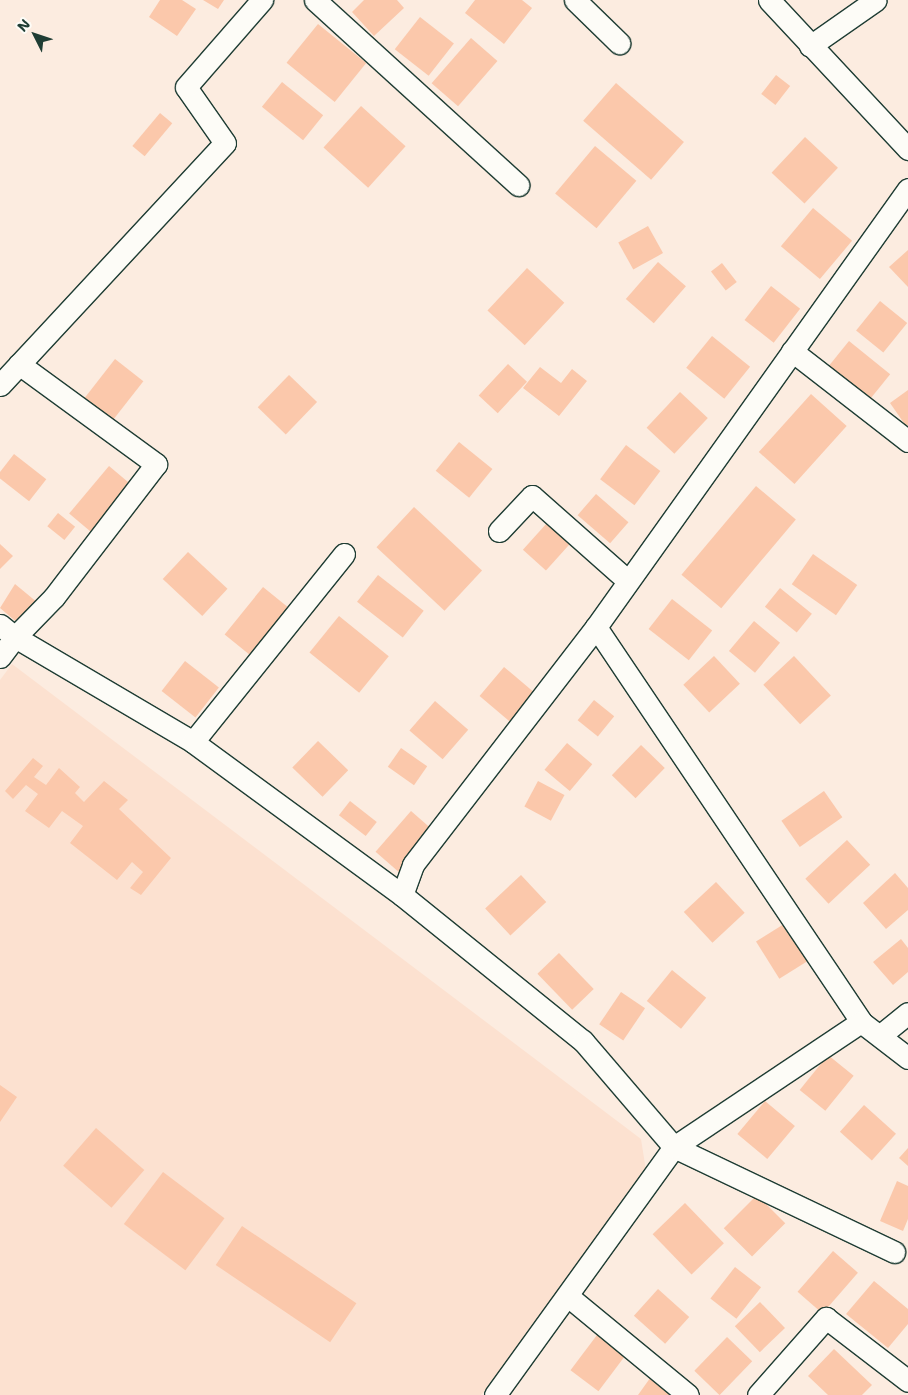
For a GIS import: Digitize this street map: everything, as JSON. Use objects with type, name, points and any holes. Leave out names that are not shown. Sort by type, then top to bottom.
[{"type":"street","points":[[0,385],[225,143],[186,87],[262,0]]},
{"type":"street","points":[[315,0],[518,185]]},
{"type":"street","points":[[575,0],[619,43]]},
{"type":"street","points":[[769,0],[908,149]]},
{"type":"street","points":[[810,46],[876,0]]},
{"type":"street","points":[[402,895],[413,865],[596,627],[908,189]]},
{"type":"street","points":[[792,351],[908,442]]},
{"type":"street","points":[[0,656],[7,631],[54,597],[156,464],[19,364]]},
{"type":"street","points":[[499,531],[532,496],[628,581]]},
{"type":"street","points":[[193,742],[344,554]]},
{"type":"street","points":[[596,627],[861,1022],[882,1034],[908,1058]]},
{"type":"street","points":[[7,631],[193,742],[402,895],[582,1041],[674,1147],[894,1252]]},
{"type":"street","points":[[882,1034],[908,1013]]},
{"type":"street","points":[[495,1395],[569,1297],[674,1147],[861,1022]]},
{"type":"street","points":[[569,1297],[688,1395]]},
{"type":"street","points":[[758,1395],[826,1318],[908,1381]]},
{"type":"shaded area","points":[[12,664],[641,1139],[648,1183],[481,1395],[0,1395],[0,680]]},
{"type":"building","points":[[160,0],[182,0],[196,9],[177,36],[149,17]]},
{"type":"building","points":[[203,0],[224,0],[218,9]]},
{"type":"building","points":[[364,0],[397,0],[404,8],[374,36],[352,12]]},
{"type":"building","points":[[475,0],[522,0],[532,8],[504,44],[465,13]]},
{"type":"building","points":[[420,17],[454,43],[429,76],[395,49]]},
{"type":"building","points":[[318,24],[366,63],[335,102],[287,63]]},
{"type":"building","points":[[471,38],[497,61],[458,106],[432,83]]},
{"type":"building","points":[[776,75],[790,86],[775,105],[761,94]]},
{"type":"building","points":[[282,82],[323,115],[303,140],[262,107]]},
{"type":"building","points":[[616,83],[684,142],[651,180],[583,121]]},
{"type":"building","points":[[361,106],[406,146],[368,188],[324,148]]},
{"type":"building","points":[[160,113],[172,123],[145,156],[132,146]]},
{"type":"building","points":[[805,137],[838,168],[804,204],[772,173]]},
{"type":"building","points":[[595,146],[636,181],[597,228],[555,193]]},
{"type":"building","points":[[813,208],[852,241],[820,279],[781,246]]},
{"type":"building","points":[[648,226],[663,253],[633,270],[618,242]]},
{"type":"building","points":[[908,250],[908,287],[889,267]]},
{"type":"building","points":[[658,262],[686,286],[654,323],[626,299]]},
{"type":"building","points":[[722,263],[737,282],[726,291],[711,272]]},
{"type":"building","points":[[527,268],[564,303],[525,345],[487,310]]},
{"type":"building","points":[[771,286],[800,309],[774,343],[745,320]]},
{"type":"building","points":[[880,301],[907,323],[883,353],[856,331]]},
{"type":"building","points":[[712,336],[750,367],[724,399],[686,368]]},
{"type":"building","points":[[849,341],[890,374],[867,403],[826,370]]},
{"type":"building","points":[[115,359],[143,381],[113,421],[84,398]]},
{"type":"building","points":[[508,364],[527,382],[498,413],[479,395]]},
{"type":"building","points":[[540,367],[561,383],[572,369],[587,381],[559,416],[523,388]]},
{"type":"building","points":[[289,375],[317,402],[286,434],[258,407]]},
{"type":"building","points":[[908,390],[908,425],[906,426],[890,403]]},
{"type":"building","points":[[680,392],[708,418],[674,454],[647,428]]},
{"type":"building","points":[[811,394],[847,426],[794,484],[759,452]]},
{"type":"building","points":[[459,442],[492,469],[469,498],[436,471]]},
{"type":"building","points":[[626,445],[660,471],[634,505],[600,479]]},
{"type":"building","points":[[14,454],[46,479],[29,501],[0,479],[0,472]]},
{"type":"building","points":[[109,466],[133,486],[93,533],[69,513]]},
{"type":"building","points":[[756,486],[796,519],[721,608],[681,575]]},
{"type":"building","points":[[596,494],[628,522],[610,543],[578,515]]},
{"type":"building","points":[[414,507],[482,570],[445,611],[376,547]]},
{"type":"building","points":[[58,513],[75,527],[64,540],[47,526]]},
{"type":"building","points":[[547,523],[570,544],[546,570],[523,550]]},
{"type":"building","points":[[0,544],[13,556],[0,569]]},
{"type":"building","points":[[188,552],[227,589],[202,616],[163,579]]},
{"type":"building","points":[[813,554],[857,585],[836,615],[792,584]]},
{"type":"building","points":[[378,575],[424,611],[403,638],[357,602]]},
{"type":"building","points":[[15,584],[38,603],[19,624],[0,608]]},
{"type":"building","points":[[263,587],[289,608],[250,655],[225,634]]},
{"type":"building","points":[[780,588],[812,614],[797,632],[765,607]]},
{"type":"building","points":[[672,599],[712,630],[689,660],[649,629]]},
{"type":"building","points":[[339,616],[389,656],[359,693],[309,653]]},
{"type":"building","points":[[754,621],[780,643],[755,673],[729,651]]},
{"type":"building","points":[[714,656],[740,684],[709,712],[683,685]]},
{"type":"building","points":[[794,656],[831,695],[800,724],[763,685]]},
{"type":"building","points":[[185,661],[219,687],[195,717],[162,691]]},
{"type":"building","points":[[504,667],[537,695],[513,724],[480,696]]},
{"type":"building","points":[[594,700],[614,716],[598,737],[578,720]]},
{"type":"building","points":[[435,701],[468,730],[443,759],[409,730]]},
{"type":"building","points":[[318,741],[348,770],[323,797],[292,768]]},
{"type":"building","points":[[567,743],[592,764],[570,791],[545,770]]},
{"type":"building","points":[[641,745],[665,768],[636,798],[612,775]]},
{"type":"building","points":[[401,748],[427,766],[414,785],[388,767]]},
{"type":"building","points":[[33,758],[43,766],[34,777],[46,785],[59,768],[80,787],[75,793],[84,802],[104,781],[128,800],[119,809],[171,858],[141,895],[130,888],[143,872],[132,862],[117,880],[70,843],[83,826],[62,811],[49,828],[25,811],[38,794],[26,785],[13,799],[5,791]]},
{"type":"building","points":[[538,781],[564,795],[551,821],[524,807]]},
{"type":"building","points":[[824,791],[842,817],[800,847],[781,821]]},
{"type":"building","points":[[350,801],[377,822],[366,836],[339,815]]},
{"type":"building","points":[[411,811],[436,833],[400,873],[376,852]]},
{"type":"building","points":[[847,840],[870,865],[829,904],[805,879]]},
{"type":"building","points":[[895,873],[908,888],[908,910],[886,929],[863,903]]},
{"type":"building","points":[[521,875],[546,902],[510,935],[485,908]]},
{"type":"building","points":[[716,882],[745,913],[712,943],[684,912]]},
{"type":"building","points":[[784,924],[807,961],[779,979],[756,941]]},
{"type":"building","points":[[901,939],[908,948],[908,972],[893,985],[873,962]]},
{"type":"building","points":[[559,953],[594,989],[572,1010],[537,974]]},
{"type":"building","points":[[672,970],[706,998],[681,1029],[647,1001]]},
{"type":"building","points":[[621,992],[645,1008],[623,1041],[599,1024]]},
{"type":"building","points":[[828,1055],[854,1076],[825,1111],[800,1090]]},
{"type":"building","points":[[0,1085],[17,1097],[0,1122]]},
{"type":"building","points":[[765,1101],[795,1126],[767,1159],[737,1134]]},
{"type":"building","points":[[864,1105],[896,1134],[872,1161],[840,1132]]},
{"type":"building","points":[[96,1128],[144,1170],[111,1208],[63,1166]]},
{"type":"building","points":[[908,1148],[908,1166],[899,1158]]},
{"type":"building","points":[[163,1172],[224,1218],[185,1270],[124,1224]]},
{"type":"building","points":[[897,1181],[908,1186],[908,1219],[903,1231],[880,1221]]},
{"type":"building","points":[[757,1195],[785,1223],[752,1257],[724,1228]]},
{"type":"building","points":[[685,1203],[724,1243],[692,1275],[653,1234]]},
{"type":"building","points":[[242,1226],[356,1303],[330,1342],[216,1265]]},
{"type":"building","points":[[833,1251],[858,1273],[822,1313],[798,1292]]},
{"type":"building","points":[[735,1267],[761,1287],[736,1319],[710,1299]]},
{"type":"building","points":[[874,1281],[908,1309],[908,1324],[888,1348],[846,1314]]},
{"type":"building","points":[[658,1289],[689,1317],[665,1344],[634,1316]]},
{"type":"building","points":[[760,1302],[785,1328],[760,1352],[735,1326]]},
{"type":"building","points":[[600,1331],[628,1352],[598,1391],[571,1370]]},
{"type":"building","points":[[727,1337],[752,1361],[720,1395],[694,1371]]},
{"type":"building","points":[[834,1349],[872,1385],[862,1395],[828,1395],[808,1376]]},
{"type":"building","points":[[653,1374],[683,1395],[638,1395]]}]
